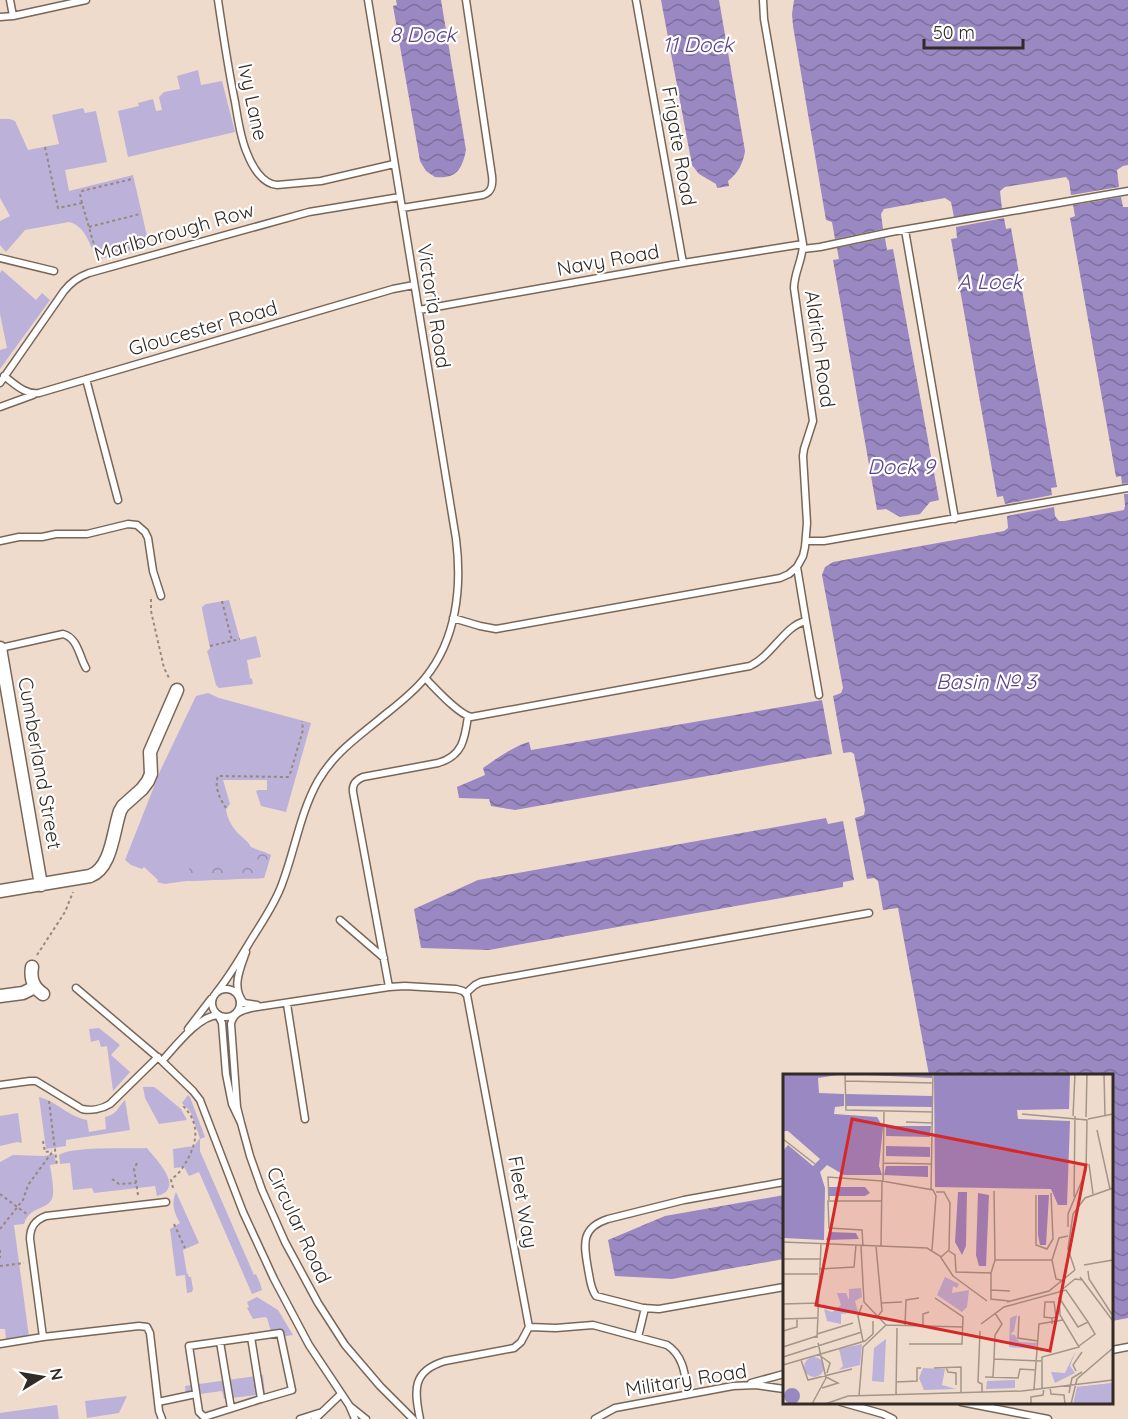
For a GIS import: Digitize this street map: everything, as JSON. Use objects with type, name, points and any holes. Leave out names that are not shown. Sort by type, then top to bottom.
[{"type":"street","name":"Cumberland Street","points":[[0,648],[41,885]]},
{"type":"street","points":[[0,891],[90,876],[100,871],[110,849],[120,811],[146,785],[151,774],[150,752],[177,690]]},
{"type":"street","points":[[0,996],[39,990],[31,978],[32,967]]},
{"type":"lane","points":[[10,0],[13,16]]},
{"type":"lane","points":[[0,16],[13,16],[86,0]]},
{"type":"lane","name":"Ivy Lane","points":[[218,0],[234,99],[245,149],[265,182],[277,185],[321,181],[394,164]]},
{"type":"lane","name":"Victoria Road","points":[[250,940],[281,886],[309,801],[325,771],[341,750],[404,700],[425,678],[442,650],[453,618],[459,582],[458,556],[368,0]]},
{"type":"lane","points":[[402,208],[483,195],[490,190],[492,185],[466,0]]},
{"type":"lane","name":"Frigate Road","points":[[636,0],[683,263]]},
{"type":"lane","name":"Aldrich Road","points":[[763,0],[764,19],[803,246],[794,288],[813,420],[803,456],[806,541],[803,556],[797,567]]},
{"type":"lane","name":"Navy Road","points":[[419,310],[683,263],[803,246],[836,244],[1128,190]]},
{"type":"lane","name":"Marlborough Row","points":[[0,383],[64,291],[79,277],[309,212],[400,197]]},
{"type":"lane","points":[[905,230],[955,519]]},
{"type":"lane","points":[[0,258],[54,271]]},
{"type":"lane","name":"Gloucester Road","points":[[0,407],[86,379],[393,289],[414,285]]},
{"type":"lane","points":[[4,376],[27,392],[39,393]]},
{"type":"lane","points":[[86,379],[118,500]]},
{"type":"lane","points":[[806,541],[824,541],[1126,489]]},
{"type":"lane","points":[[0,541],[19,537],[87,534],[128,524],[137,525],[148,538],[153,571],[161,596]]},
{"type":"lane","points":[[453,618],[496,629],[780,578],[797,567]]},
{"type":"lane","points":[[797,567],[819,695]]},
{"type":"lane","points":[[425,678],[460,711],[468,716],[477,716],[750,666],[764,658],[794,626],[806,621]]},
{"type":"lane","points":[[0,648],[63,634],[68,635],[76,645],[86,668]]},
{"type":"lane","points":[[389,987],[353,788],[355,782],[361,778],[449,759],[464,742],[468,716]]},
{"type":"lane","points":[[0,1085],[36,1081],[82,1109],[100,1108],[110,1104],[193,1028],[214,1015],[226,1018],[251,1008],[389,987],[456,989],[465,993],[479,982],[869,912]]},
{"type":"lane","points":[[340,920],[384,958]]},
{"type":"lane","points":[[181,1040],[225,982],[250,940]]},
{"type":"lane","points":[[240,1123],[231,1024],[232,1018],[241,1005],[236,984],[250,940]]},
{"type":"lane","points":[[76,988],[160,1059],[202,1103],[240,1205],[268,1269],[309,1345],[349,1405],[355,1419]]},
{"type":"lane","points":[[218,1015],[212,1006],[215,994],[221,990],[230,989],[247,1004],[278,1005]]},
{"type":"lane","name":"Fleet Way","points":[[465,993],[469,1001],[529,1327]]},
{"type":"lane","points":[[287,1004],[305,1119]]},
{"type":"lane","name":"Circular Road","points":[[218,1015],[222,1023],[229,1094],[272,1213],[318,1303],[340,1339],[389,1396],[413,1419]]},
{"type":"lane","points":[[783,1182],[669,1203],[608,1219],[594,1225],[584,1242],[594,1293],[598,1297],[645,1308],[658,1309],[783,1287]]},
{"type":"lane","points":[[43,1337],[30,1243],[30,1233],[34,1223],[46,1216],[166,1202]]},
{"type":"lane","points":[[638,1336],[645,1308]]},
{"type":"lane","points":[[420,1419],[416,1390],[418,1381],[425,1372],[445,1361],[514,1348],[521,1342],[529,1327],[556,1328],[589,1325],[667,1345],[676,1352],[681,1361],[688,1394]]},
{"type":"lane","points":[[0,1344],[43,1337],[147,1327],[150,1333],[162,1419]]},
{"type":"lane","points":[[280,1333],[292,1390],[204,1417],[199,1412],[189,1346],[220,1342],[280,1333]]},
{"type":"lane","points":[[251,1337],[261,1398]]},
{"type":"lane","points":[[220,1342],[231,1408]]},
{"type":"lane","points":[[1113,1350],[1128,1347]]},
{"type":"lane","points":[[742,1385],[783,1374]]},
{"type":"lane","name":"Military Road","points":[[595,1419],[615,1408],[742,1385],[783,1389]]},
{"type":"lane","points":[[158,1402],[196,1394]]},
{"type":"lane","points":[[315,1419],[341,1394]]},
{"type":"lane","points":[[849,1404],[893,1419]]},
{"type":"lane","points":[[971,1404],[1048,1419]]},
{"type":"lane","points":[[349,1405],[366,1419]]},
{"type":"lane","points":[[300,1419],[325,1410]]},
{"type":"path","points":[[45,147],[58,208],[82,203]]},
{"type":"path","points":[[132,179],[82,191],[80,194],[82,203],[96,253],[99,256],[148,243]]},
{"type":"path","points":[[89,227],[140,214]]},
{"type":"path","points":[[161,596],[151,597],[151,611],[164,668],[177,690]]},
{"type":"path","points":[[222,601],[232,641]]},
{"type":"path","points":[[210,646],[240,639]]},
{"type":"path","points":[[226,808],[219,797],[216,783],[218,776],[288,777],[291,774],[303,730],[302,721]]},
{"type":"path","points":[[32,967],[65,912],[78,878]]},
{"type":"path","points":[[49,1101],[57,1166]]},
{"type":"path","points":[[173,1188],[171,1180],[184,1164],[196,1137],[191,1116],[181,1104]]},
{"type":"path","points":[[43,1141],[45,1152],[54,1151]]},
{"type":"path","points":[[0,1229],[24,1197],[28,1185],[54,1151]]},
{"type":"path","points":[[137,1163],[134,1169],[139,1205]]},
{"type":"path","points":[[112,1179],[119,1184],[136,1183]]},
{"type":"path","points":[[0,1194],[28,1215]]},
{"type":"path","points":[[174,1224],[185,1248]]},
{"type":"path","points":[[0,1250],[0,1258]]},
{"type":"path","points":[[0,1266],[33,1262]]},
{"type":"green space","points":[[198,70],[201,85],[222,81],[235,132],[128,157],[118,111],[139,106],[138,103],[153,99],[156,111],[162,110],[159,97],[164,92],[180,89],[177,76]]},
{"type":"green space","points":[[83,108],[85,113],[96,111],[107,162],[65,170],[69,191],[133,175],[149,245],[97,260],[83,232],[75,224],[69,222],[25,230],[6,252],[0,245],[0,221],[10,216],[0,198],[0,119],[15,121],[28,150],[59,144],[52,115]]},
{"type":"green space","points":[[2,270],[36,300],[42,293],[50,300],[0,369],[0,350],[7,348],[0,314],[0,273]]},
{"type":"green space","points":[[229,600],[240,640],[256,636],[261,657],[247,660],[253,684],[219,688],[216,685],[207,652],[210,648],[202,607],[206,604]]},
{"type":"green space","points":[[208,693],[311,723],[286,812],[261,806],[256,791],[267,790],[267,780],[223,780],[230,804],[226,809],[233,827],[251,847],[271,855],[264,878],[165,884],[157,882],[158,880],[144,867],[142,869],[131,865],[125,860],[161,769],[196,696]]},
{"type":"green space","points":[[262,851],[271,855],[264,878],[190,881],[189,865],[236,861]]},
{"type":"green space","points":[[99,1028],[120,1045],[111,1055],[130,1072],[113,1091],[107,1046],[101,1047],[99,1040],[91,1042],[89,1029]]},
{"type":"green space","points":[[143,1087],[157,1089],[181,1109],[187,1120],[159,1124],[145,1098]]},
{"type":"green space","points":[[188,1095],[205,1137],[200,1139],[200,1151],[254,1275],[256,1274],[260,1283],[262,1290],[252,1294],[199,1172],[189,1176],[184,1167],[174,1168],[173,1149],[194,1146],[200,1138],[190,1111],[182,1103]]},
{"type":"green space","points":[[39,1097],[74,1116],[87,1120],[89,1132],[106,1129],[105,1117],[115,1112],[125,1100],[130,1130],[66,1140],[66,1146],[46,1149]]},
{"type":"green space","points":[[18,1113],[22,1143],[0,1146],[0,1116]]},
{"type":"green space","points":[[147,1148],[162,1166],[169,1180],[169,1187],[157,1196],[155,1186],[94,1193],[92,1188],[73,1190],[70,1163],[60,1164],[59,1155],[76,1150]]},
{"type":"green space","points":[[54,1154],[56,1164],[50,1165],[52,1199],[45,1206],[31,1213],[24,1224],[14,1225],[29,1337],[6,1339],[5,1329],[0,1329],[0,1162],[13,1155]]},
{"type":"green space","points":[[176,1192],[199,1243],[183,1250],[187,1274],[191,1277],[193,1289],[192,1292],[187,1293],[185,1275],[176,1276],[170,1229],[180,1223],[174,1208]]},
{"type":"green space","points":[[257,1297],[278,1310],[293,1335],[273,1338],[267,1318],[253,1319],[247,1308],[249,1307],[247,1302]]},
{"type":"green space","points":[[263,1375],[265,1394],[224,1399],[222,1391],[186,1396],[185,1386]]},
{"type":"green space","points":[[127,1396],[119,1413],[87,1418],[85,1401]]},
{"type":"green space","points":[[57,1405],[59,1419],[0,1419],[0,1413]]},
{"type":"water","name":"8 Dock","points":[[396,0],[441,0],[466,150],[463,163],[449,176],[435,177],[426,171],[420,161],[393,6],[397,5]]},
{"type":"water","name":"11 Dock","points":[[661,0],[719,0],[745,151],[740,168],[728,181],[729,186],[717,188],[716,184],[699,174],[692,165]]},
{"type":"water","points":[[794,0],[1128,0],[1128,165],[1117,170],[1119,187],[1071,195],[1069,181],[1066,177],[1005,187],[1000,191],[1002,209],[954,217],[951,202],[945,198],[884,209],[881,214],[883,229],[835,239],[832,222],[826,220],[793,26]]},
{"type":"water","points":[[1121,197],[1123,207],[1128,207],[1128,483],[1122,484],[1121,476],[1116,477],[1070,218],[1075,216],[1073,205]]},
{"type":"water","name":"A Lock","points":[[1004,218],[1006,229],[1011,228],[1057,487],[1051,488],[1052,495],[1005,504],[1003,496],[997,497],[951,239],[957,238],[956,227]]},
{"type":"water","name":"Dock 9","points":[[885,238],[887,250],[893,249],[939,500],[930,502],[920,514],[900,517],[886,509],[877,510],[833,260],[839,259],[837,248]]},
{"type":"water","name":"Basin № 3","points":[[1124,494],[1128,494],[1128,1318],[1113,1321],[1113,1074],[929,1074],[898,908],[883,910],[878,881],[874,878],[867,879],[855,818],[864,815],[865,810],[854,754],[843,753],[833,696],[841,693],[843,688],[822,575],[825,567],[833,562],[1004,531],[1008,528],[1007,516],[1054,507],[1055,516],[1059,521],[1064,521],[1124,510]]},
{"type":"water","points":[[822,700],[832,754],[515,810],[491,806],[489,799],[459,798],[457,787],[485,775],[483,768],[511,750],[529,742],[531,750]]},
{"type":"water","points":[[826,818],[828,824],[843,821],[854,880],[843,882],[843,887],[489,950],[421,948],[414,909],[478,880]]},
{"type":"water","points":[[783,1195],[783,1259],[672,1279],[615,1276],[608,1240],[665,1216]]}]
